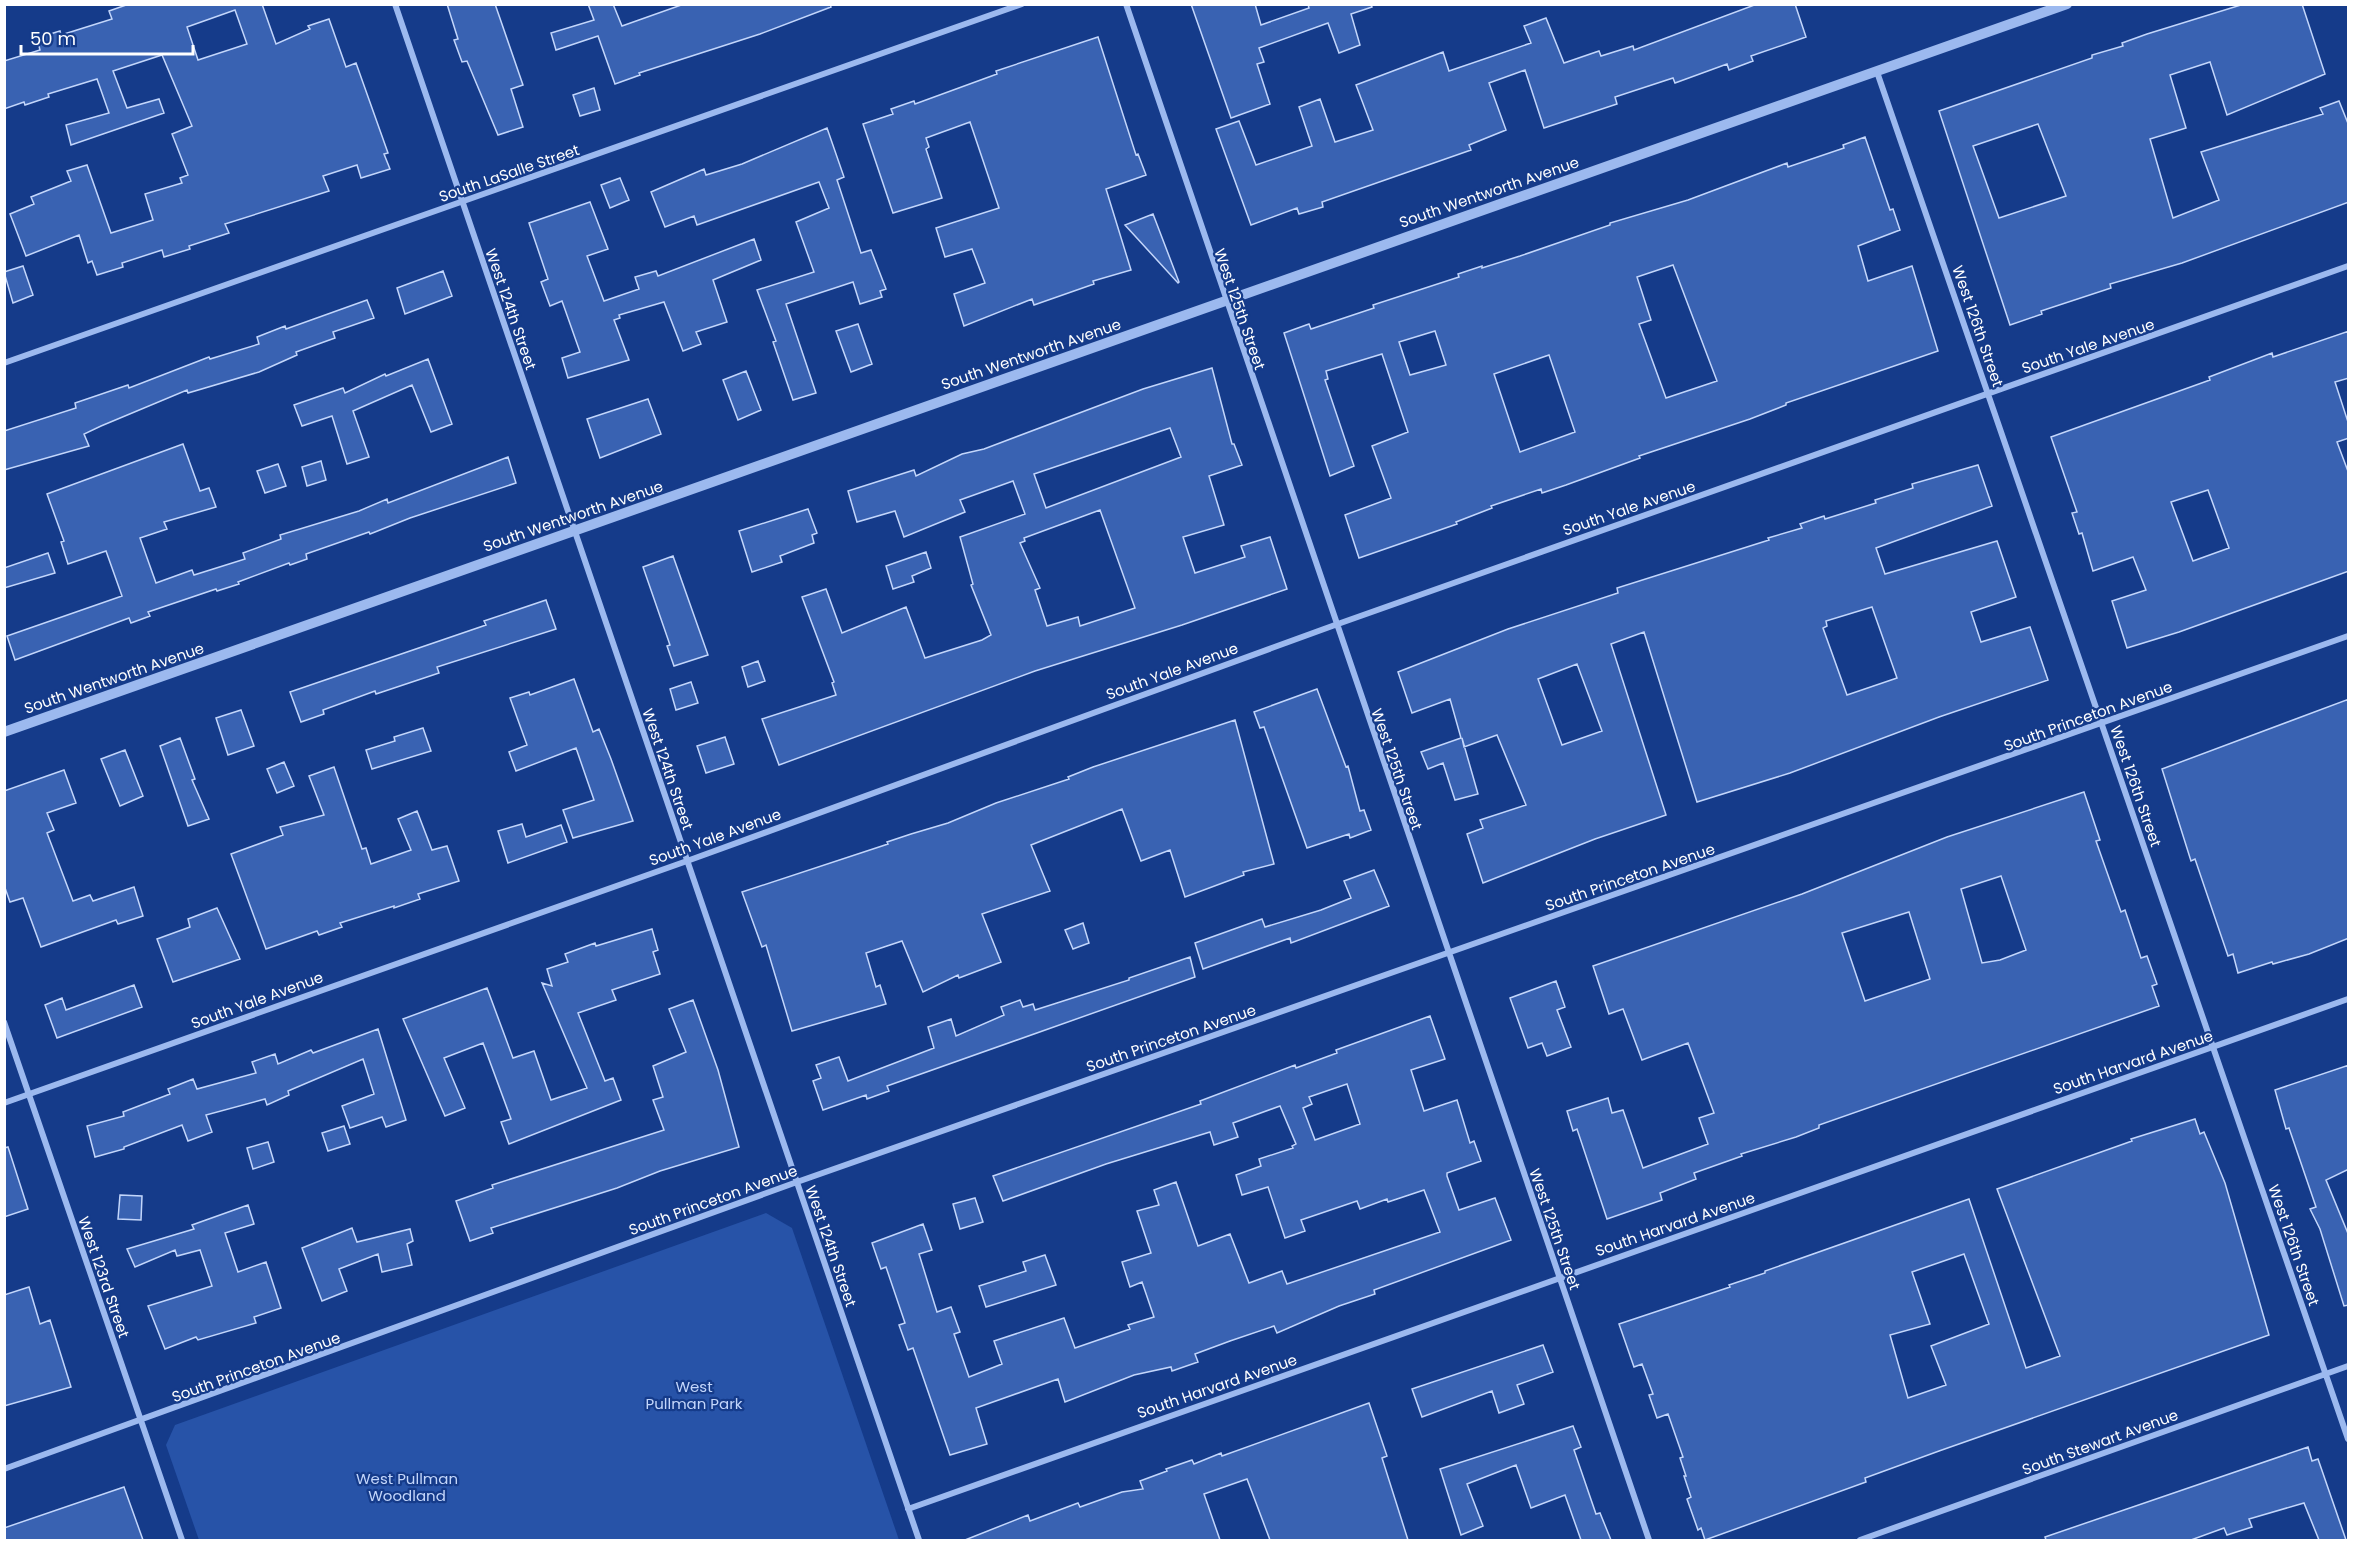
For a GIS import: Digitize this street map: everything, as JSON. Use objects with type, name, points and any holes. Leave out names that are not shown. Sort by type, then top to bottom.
[{"type":"street","name":"West 124th Street","points":[[395,4],[919,1540]]},
{"type":"street","name":"South LaSalle Street","points":[[4,363],[1022,4]]},
{"type":"street","name":"West 125th Street","points":[[1126,4],[1225,302],[1649,1540]]},
{"type":"street","name":"South Wentworth Avenue","points":[[4,732],[2067,4]]},
{"type":"street","name":"West 126th Street","points":[[1877,72],[2349,1439]]},
{"type":"street","name":"South Yale Avenue","points":[[4,1103],[687,861],[1335,625],[2349,266]]},
{"type":"street","name":"South Princeton Avenue","points":[[4,1469],[797,1182],[2349,636]]},
{"type":"street","name":"South Harvard Avenue","points":[[908,1509],[2349,999]]},
{"type":"street","name":"West 123rd Street","points":[[4,1022],[182,1540]]},
{"type":"street","name":"South Stewart Avenue","points":[[1860,1540],[2349,1366]]},
{"type":"green space","name":"West Pullman Park","points":[[766,1213],[792,1228],[899,1540],[199,1540],[166,1445],[175,1425]]},
{"type":"building","points":[[129,4],[262,4],[276,44],[310,29],[308,26],[329,19],[346,67],[356,63],[388,153],[384,154],[390,169],[361,178],[357,165],[323,176],[329,191],[225,224],[229,233],[189,246],[190,249],[164,257],[162,250],[122,263],[123,267],[97,275],[92,261],[88,263],[79,235],[26,256],[10,214],[34,204],[31,197],[71,181],[67,171],[87,165],[111,233],[153,220],[145,194],[182,183],[180,178],[188,175],[172,134],[192,126],[162,55],[113,71],[127,108],[159,99],[164,113],[71,145],[66,125],[109,113],[97,79],[48,94],[49,97],[25,105],[24,102],[4,109],[4,61],[40,50],[37,38],[60,31],[61,35],[112,19],[109,11]],"holes":[[[235,10],[247,44],[198,60],[187,27]]]},
{"type":"building","points":[[447,4],[495,4],[523,85],[511,89],[523,127],[498,135],[467,61],[462,62],[454,40],[458,39]]},
{"type":"building","points":[[588,4],[613,4],[622,26],[684,4],[830,4],[831,7],[760,34],[639,73],[640,75],[615,84],[598,36],[556,50],[551,33],[594,20]]},
{"type":"building","points":[[1191,4],[1255,4],[1261,25],[1309,8],[1308,4],[1371,4],[1372,7],[1351,14],[1360,45],[1339,53],[1328,23],[1259,48],[1264,62],[1257,64],[1270,104],[1231,118]]},
{"type":"building","points":[[1757,4],[1795,4],[1806,37],[1751,56],[1753,61],[1729,70],[1727,64],[1675,83],[1673,78],[1615,97],[1617,104],[1544,128],[1525,70],[1489,83],[1506,130],[1469,145],[1471,150],[1322,202],[1323,207],[1299,214],[1297,208],[1251,225],[1216,129],[1239,121],[1256,165],[1312,146],[1299,107],[1320,99],[1335,142],[1373,130],[1356,85],[1443,52],[1449,71],[1531,43],[1524,26],[1546,18],[1564,63],[1599,51],[1601,56],[1633,46],[1634,50]]},
{"type":"building","points":[[2244,4],[2302,4],[2325,74],[2227,115],[2210,62],[2170,75],[2186,128],[2150,139],[2173,218],[2219,200],[2201,152],[2323,114],[2320,108],[2339,101],[2349,126],[2349,202],[2182,263],[2110,284],[2111,288],[2041,311],[2042,314],[2010,325],[1939,111],[2092,58],[2092,55],[2123,46],[2122,43]],"holes":[[[2038,124],[2066,196],[1999,218],[1973,146]]]},
{"type":"building","points":[[1098,37],[1136,155],[1138,154],[1146,175],[1106,189],[1131,270],[1093,281],[1094,284],[1034,305],[1032,299],[964,326],[954,294],[985,283],[972,249],[945,257],[936,228],[999,208],[970,122],[926,138],[929,147],[926,149],[942,198],[893,213],[863,124],[893,114],[891,109],[914,101],[915,104],[997,74],[996,71]]},
{"type":"building","points":[[594,88],[600,110],[580,116],[573,95]]},
{"type":"building","points":[[827,128],[844,177],[837,180],[861,253],[871,250],[886,289],[880,291],[882,297],[860,304],[853,282],[786,304],[816,393],[793,400],[773,342],[776,341],[757,290],[814,272],[796,222],[829,208],[819,182],[697,225],[694,216],[665,227],[651,192],[704,169],[706,175],[742,164]]},
{"type":"building","points":[[1865,137],[1890,210],[1893,209],[1900,230],[1858,246],[1868,281],[1912,266],[1938,351],[1786,403],[1786,405],[1750,419],[1639,456],[1640,458],[1566,485],[1542,493],[1541,489],[1491,506],[1492,508],[1456,522],[1457,524],[1359,558],[1345,515],[1391,498],[1372,446],[1408,432],[1382,354],[1326,371],[1328,379],[1325,380],[1354,466],[1330,476],[1284,333],[1309,324],[1311,329],[1374,308],[1373,305],[1459,277],[1458,274],[1520,256],[1610,225],[1610,223],[1688,200],[1787,163],[1788,167],[1844,148],[1843,145]],"holes":[[[1673,265],[1717,381],[1666,398],[1639,324],[1651,320],[1637,277]],[[1435,331],[1446,365],[1410,375],[1399,342]],[[1549,355],[1575,432],[1520,452],[1494,374]]]},
{"type":"building","points":[[620,178],[629,200],[610,208],[601,185]]},
{"type":"building","points":[[590,202],[608,249],[587,256],[604,301],[639,289],[635,277],[656,271],[658,276],[754,239],[761,260],[713,280],[727,322],[696,332],[701,344],[683,351],[664,302],[619,315],[620,318],[614,320],[629,360],[568,378],[562,358],[580,352],[562,301],[550,306],[541,282],[548,279],[529,223]]},
{"type":"building","points":[[1153,214],[1179,282],[1178,283],[1125,225]]},
{"type":"building","points":[[23,266],[33,295],[13,303],[4,272]]},
{"type":"building","points":[[443,271],[452,296],[405,314],[397,288]]},
{"type":"building","points":[[367,300],[374,318],[333,332],[335,338],[296,352],[297,355],[259,372],[188,393],[187,390],[101,426],[84,434],[89,446],[4,470],[4,431],[76,408],[75,403],[128,385],[129,388],[209,357],[210,359],[259,344],[257,337]]},
{"type":"building","points":[[858,324],[872,364],[851,372],[836,331]]},
{"type":"building","points":[[2349,331],[2349,378],[2335,382],[2349,425],[2349,438],[2337,442],[2349,474],[2349,571],[2179,632],[2127,648],[2112,601],[2146,590],[2133,557],[2093,571],[2082,533],[2079,534],[2072,513],[2077,512],[2051,437],[2210,380],[2209,377],[2272,353],[2273,357]],"holes":[[[2208,490],[2229,548],[2193,561],[2171,502]]]},
{"type":"building","points":[[428,359],[452,424],[431,432],[412,385],[353,411],[369,457],[347,464],[332,416],[302,426],[294,405],[343,388],[345,393],[385,374],[386,376]]},
{"type":"building","points":[[1212,368],[1232,444],[1234,444],[1242,465],[1209,476],[1224,525],[1183,537],[1195,573],[1245,557],[1241,546],[1270,537],[1287,589],[1035,671],[779,765],[762,719],[836,695],[832,683],[834,682],[802,597],[826,589],[842,633],[906,607],[925,658],[982,640],[991,635],[971,585],[973,584],[960,537],[1025,514],[1013,481],[960,500],[965,512],[904,537],[895,511],[857,522],[848,491],[914,470],[916,476],[962,454],[984,449],[1143,389]],"holes":[[[1170,428],[1181,457],[1046,508],[1034,474]],[[1100,510],[1135,608],[1080,626],[1078,617],[1047,626],[1035,590],[1040,588],[1020,543],[1025,541],[1024,538]]]},
{"type":"building","points":[[746,371],[761,410],[738,420],[723,380]]},
{"type":"building","points":[[648,399],[661,434],[600,458],[587,419]]},
{"type":"building","points":[[183,444],[200,491],[209,488],[216,507],[164,522],[167,529],[140,538],[156,583],[192,570],[194,575],[245,559],[243,553],[281,539],[280,535],[359,511],[387,499],[388,503],[508,457],[516,483],[306,554],[307,559],[290,565],[289,563],[238,582],[239,584],[217,591],[216,589],[148,612],[150,616],[131,623],[129,618],[15,660],[7,636],[122,596],[106,551],[68,564],[61,542],[64,541],[47,494]]},
{"type":"building","points":[[321,461],[326,480],[307,486],[302,467]]},
{"type":"building","points":[[278,464],[286,486],[265,493],[257,471]]},
{"type":"building","points":[[1978,465],[1992,506],[1876,548],[1885,574],[1997,541],[2016,597],[1971,612],[1981,642],[2030,627],[2048,680],[1939,717],[1790,773],[1697,802],[1644,632],[1611,644],[1666,815],[1595,839],[1483,883],[1467,834],[1483,828],[1480,820],[1526,805],[1497,735],[1465,747],[1478,794],[1455,800],[1443,763],[1428,769],[1421,752],[1461,738],[1450,699],[1412,713],[1398,672],[1508,629],[1618,593],[1617,588],[1769,540],[1768,538],[1802,528],[1800,524],[1824,516],[1825,519],[1876,503],[1875,500],[1913,488],[1912,484]],"holes":[[[1872,607],[1897,678],[1847,695],[1823,628],[1827,626],[1826,621]],[[1577,664],[1602,731],[1562,745],[1538,679]]]},
{"type":"building","points":[[808,509],[817,533],[812,535],[814,543],[780,556],[782,562],[752,572],[739,531]]},
{"type":"building","points":[[926,552],[931,568],[912,576],[914,582],[893,589],[886,566]]},
{"type":"building","points":[[48,553],[55,573],[4,588],[4,568]]},
{"type":"building","points":[[673,556],[708,655],[674,666],[667,646],[670,645],[643,567]]},
{"type":"building","points":[[546,600],[556,629],[437,667],[439,673],[376,694],[375,691],[323,710],[324,714],[301,722],[290,692],[486,625],[484,621]]},
{"type":"building","points":[[758,661],[765,681],[748,687],[742,667]]},
{"type":"building","points":[[574,679],[593,732],[599,729],[633,821],[573,838],[563,810],[594,800],[576,748],[516,771],[509,752],[527,745],[510,698],[529,692],[530,695]]},
{"type":"building","points":[[691,682],[698,703],[676,710],[670,689]]},
{"type":"building","points":[[1317,689],[1346,767],[1348,766],[1360,811],[1364,810],[1371,830],[1350,838],[1349,834],[1307,848],[1264,727],[1260,728],[1254,712]]},
{"type":"building","points":[[2349,699],[2349,938],[2309,954],[2273,964],[2272,962],[2238,973],[2233,954],[2228,956],[2195,859],[2191,861],[2162,769]]},
{"type":"building","points":[[241,710],[254,746],[228,755],[216,718]]},
{"type":"building","points":[[1235,720],[1274,864],[1243,872],[1244,875],[1185,897],[1170,850],[1141,861],[1122,809],[1031,845],[1050,891],[982,914],[1001,962],[959,978],[958,975],[923,992],[902,941],[866,953],[876,987],[880,985],[886,1004],[792,1031],[766,945],[762,947],[742,892],[888,844],[887,842],[948,823],[996,803],[1069,779],[1068,777],[1093,767]]},
{"type":"building","points":[[423,728],[431,751],[372,769],[366,750],[395,741],[394,737]]},
{"type":"building","points":[[725,737],[734,764],[706,773],[697,746]]},
{"type":"building","points":[[180,738],[195,779],[192,780],[209,819],[188,826],[160,746]]},
{"type":"building","points":[[125,750],[143,796],[120,806],[101,759]]},
{"type":"building","points":[[284,762],[294,786],[277,793],[267,769]]},
{"type":"building","points":[[334,767],[362,849],[366,848],[371,864],[411,850],[398,819],[417,811],[432,850],[447,846],[459,881],[418,894],[420,899],[340,923],[342,927],[319,935],[317,931],[266,949],[231,854],[283,835],[280,827],[324,815],[309,776]]},
{"type":"building","points":[[64,770],[76,803],[47,813],[54,830],[47,833],[73,901],[90,895],[93,901],[134,887],[143,916],[118,924],[116,920],[41,947],[23,898],[10,902],[4,885],[4,791]]},
{"type":"building","points":[[2084,792],[2100,840],[2096,841],[2121,912],[2125,910],[2141,958],[2147,956],[2157,984],[2152,986],[2159,1006],[1819,1125],[1819,1128],[1796,1137],[1741,1154],[1742,1156],[1694,1173],[1696,1179],[1660,1193],[1662,1200],[1607,1219],[1577,1129],[1573,1131],[1567,1111],[1608,1098],[1612,1113],[1623,1110],[1643,1168],[1708,1144],[1699,1118],[1714,1113],[1688,1043],[1642,1060],[1623,1009],[1609,1014],[1593,966],[1802,894],[1947,837]],"holes":[[[2001,876],[2026,950],[2000,960],[1982,963],[1961,889]],[[1909,912],[1930,979],[1865,1001],[1842,933]]]},
{"type":"building","points":[[522,824],[526,837],[561,825],[567,842],[508,863],[498,831]]},
{"type":"building","points":[[1374,870],[1389,906],[1291,943],[1290,938],[1203,969],[1195,943],[1262,919],[1265,927],[1351,898],[1344,881]]},
{"type":"building","points":[[217,908],[240,959],[173,982],[157,939],[190,927],[188,919]]},
{"type":"building","points":[[1083,923],[1089,943],[1073,949],[1065,930]]},
{"type":"building","points":[[652,929],[658,950],[653,952],[660,974],[612,990],[616,1000],[578,1013],[605,1081],[613,1078],[621,1100],[509,1144],[501,1122],[511,1119],[483,1043],[444,1058],[465,1108],[445,1116],[403,1019],[487,988],[513,1058],[534,1051],[551,1100],[587,1088],[542,983],[552,986],[547,969],[568,962],[565,954],[595,943],[596,946]]},
{"type":"building","points":[[1190,957],[1195,977],[887,1086],[889,1091],[867,1099],[866,1095],[823,1110],[813,1081],[821,1078],[816,1065],[839,1057],[848,1081],[934,1048],[928,1027],[951,1019],[956,1036],[1004,1015],[1001,1007],[1020,1000],[1023,1007],[1033,1004],[1035,1010],[1129,980],[1129,978]]},
{"type":"building","points":[[1556,981],[1565,1007],[1557,1010],[1571,1047],[1547,1056],[1542,1043],[1528,1048],[1510,998]]},
{"type":"building","points":[[134,985],[142,1007],[57,1038],[45,1005],[62,998],[66,1010]]},
{"type":"building","points":[[693,1000],[718,1070],[739,1147],[491,1228],[493,1233],[470,1241],[456,1201],[493,1188],[492,1185],[664,1130],[653,1100],[663,1097],[653,1066],[686,1052],[669,1009]]},
{"type":"building","points":[[1430,1016],[1445,1059],[1411,1070],[1424,1111],[1457,1100],[1470,1143],[1474,1141],[1481,1161],[1447,1173],[1459,1210],[1495,1198],[1511,1240],[1374,1290],[1375,1294],[1339,1306],[1277,1333],[1274,1326],[1195,1354],[1198,1362],[1172,1371],[1171,1367],[1134,1375],[1065,1402],[1058,1379],[976,1408],[987,1444],[950,1455],[913,1348],[908,1350],[899,1325],[905,1323],[886,1267],[881,1269],[872,1243],[923,1224],[932,1250],[919,1254],[937,1312],[951,1307],[960,1332],[954,1334],[969,1377],[1002,1364],[994,1341],[1064,1318],[1075,1348],[1130,1329],[1128,1325],[1154,1317],[1142,1282],[1130,1287],[1122,1262],[1151,1253],[1137,1211],[1159,1205],[1154,1190],[1176,1182],[1198,1246],[1230,1234],[1249,1283],[1282,1271],[1287,1284],[1440,1232],[1424,1190],[1388,1202],[1387,1199],[1360,1209],[1357,1201],[1301,1220],[1305,1231],[1285,1238],[1268,1187],[1242,1195],[1236,1175],[1261,1166],[1259,1159],[1293,1148],[1292,1146],[1296,1144],[1280,1106],[1233,1123],[1238,1137],[1214,1145],[1210,1132],[1106,1164],[1003,1201],[993,1176],[1201,1104],[1200,1101],[1295,1065],[1296,1068],[1337,1053],[1336,1050]],"holes":[[[1347,1084],[1360,1124],[1315,1140],[1303,1108],[1312,1104],[1309,1097]]]},
{"type":"building","points":[[378,1029],[406,1120],[386,1127],[382,1117],[350,1128],[342,1106],[374,1094],[363,1059],[288,1091],[289,1095],[267,1105],[265,1099],[206,1115],[212,1132],[188,1141],[182,1125],[124,1147],[124,1149],[95,1157],[87,1126],[124,1116],[123,1112],[170,1094],[168,1089],[193,1079],[197,1089],[256,1073],[252,1062],[275,1054],[278,1064],[311,1050],[313,1053]]},
{"type":"building","points":[[2349,1065],[2349,1169],[2326,1180],[2349,1236],[2349,1305],[2344,1306],[2320,1229],[2310,1209],[2316,1207],[2289,1128],[2286,1129],[2275,1090]]},
{"type":"building","points":[[2195,1119],[2200,1134],[2204,1132],[2225,1183],[2269,1335],[1939,1451],[1865,1478],[1866,1482],[1705,1540],[1701,1528],[1698,1530],[1687,1499],[1691,1497],[1680,1458],[1683,1457],[1668,1414],[1657,1418],[1649,1395],[1653,1394],[1642,1364],[1634,1367],[1619,1324],[1730,1287],[1729,1285],[1765,1273],[1765,1271],[1969,1199],[2026,1368],[2060,1356],[1997,1189],[2132,1141],[2131,1139]],"holes":[[[1964,1254],[1989,1324],[1931,1346],[1946,1385],[1908,1398],[1890,1335],[1930,1324],[1912,1272]]]},
{"type":"building","points":[[344,1126],[350,1144],[328,1151],[322,1133]]},
{"type":"building","points":[[268,1142],[274,1162],[253,1169],[247,1148]]},
{"type":"building","points":[[8,1147],[28,1209],[4,1217],[4,1148]]},
{"type":"building","points":[[120,1195],[142,1196],[141,1220],[118,1219]]},
{"type":"building","points":[[975,1198],[983,1222],[960,1229],[953,1204]]},
{"type":"building","points":[[248,1205],[254,1224],[225,1233],[238,1272],[266,1262],[281,1308],[254,1317],[256,1323],[198,1340],[196,1337],[165,1349],[148,1306],[212,1286],[200,1250],[177,1256],[175,1250],[135,1267],[127,1249],[194,1229],[192,1225]]},
{"type":"building","points":[[352,1228],[357,1242],[410,1229],[413,1241],[407,1244],[412,1265],[382,1272],[378,1254],[339,1269],[347,1291],[322,1301],[302,1248]]},
{"type":"building","points":[[1045,1255],[1056,1285],[986,1307],[979,1286],[1026,1271],[1023,1262]]},
{"type":"building","points":[[29,1287],[40,1324],[50,1320],[71,1387],[4,1406],[4,1295]]},
{"type":"building","points":[[1543,1345],[1553,1372],[1517,1385],[1524,1404],[1499,1413],[1492,1391],[1422,1417],[1412,1389]]},
{"type":"building","points":[[1369,1403],[1387,1456],[1382,1458],[1408,1540],[1270,1540],[1247,1479],[1204,1494],[1220,1540],[965,1540],[1028,1515],[1030,1521],[1078,1503],[1080,1507],[1122,1492],[1143,1489],[1140,1481],[1167,1471],[1166,1469],[1192,1460],[1194,1464],[1221,1453],[1222,1456]]},
{"type":"building","points":[[1573,1426],[1581,1447],[1574,1450],[1596,1514],[1600,1513],[1611,1540],[1581,1540],[1565,1495],[1531,1508],[1516,1465],[1467,1484],[1483,1526],[1461,1535],[1440,1469]]},
{"type":"building","points":[[2308,1447],[2312,1461],[2318,1459],[2346,1540],[2319,1540],[2304,1503],[2249,1519],[2252,1527],[2227,1535],[2224,1528],[2191,1540],[2046,1540],[2045,1537]]},
{"type":"building","points":[[124,1487],[143,1540],[4,1540],[4,1528]]},
{"type":"park label","name":"West Pullman Woodland","points":[[407,1486]]}]
